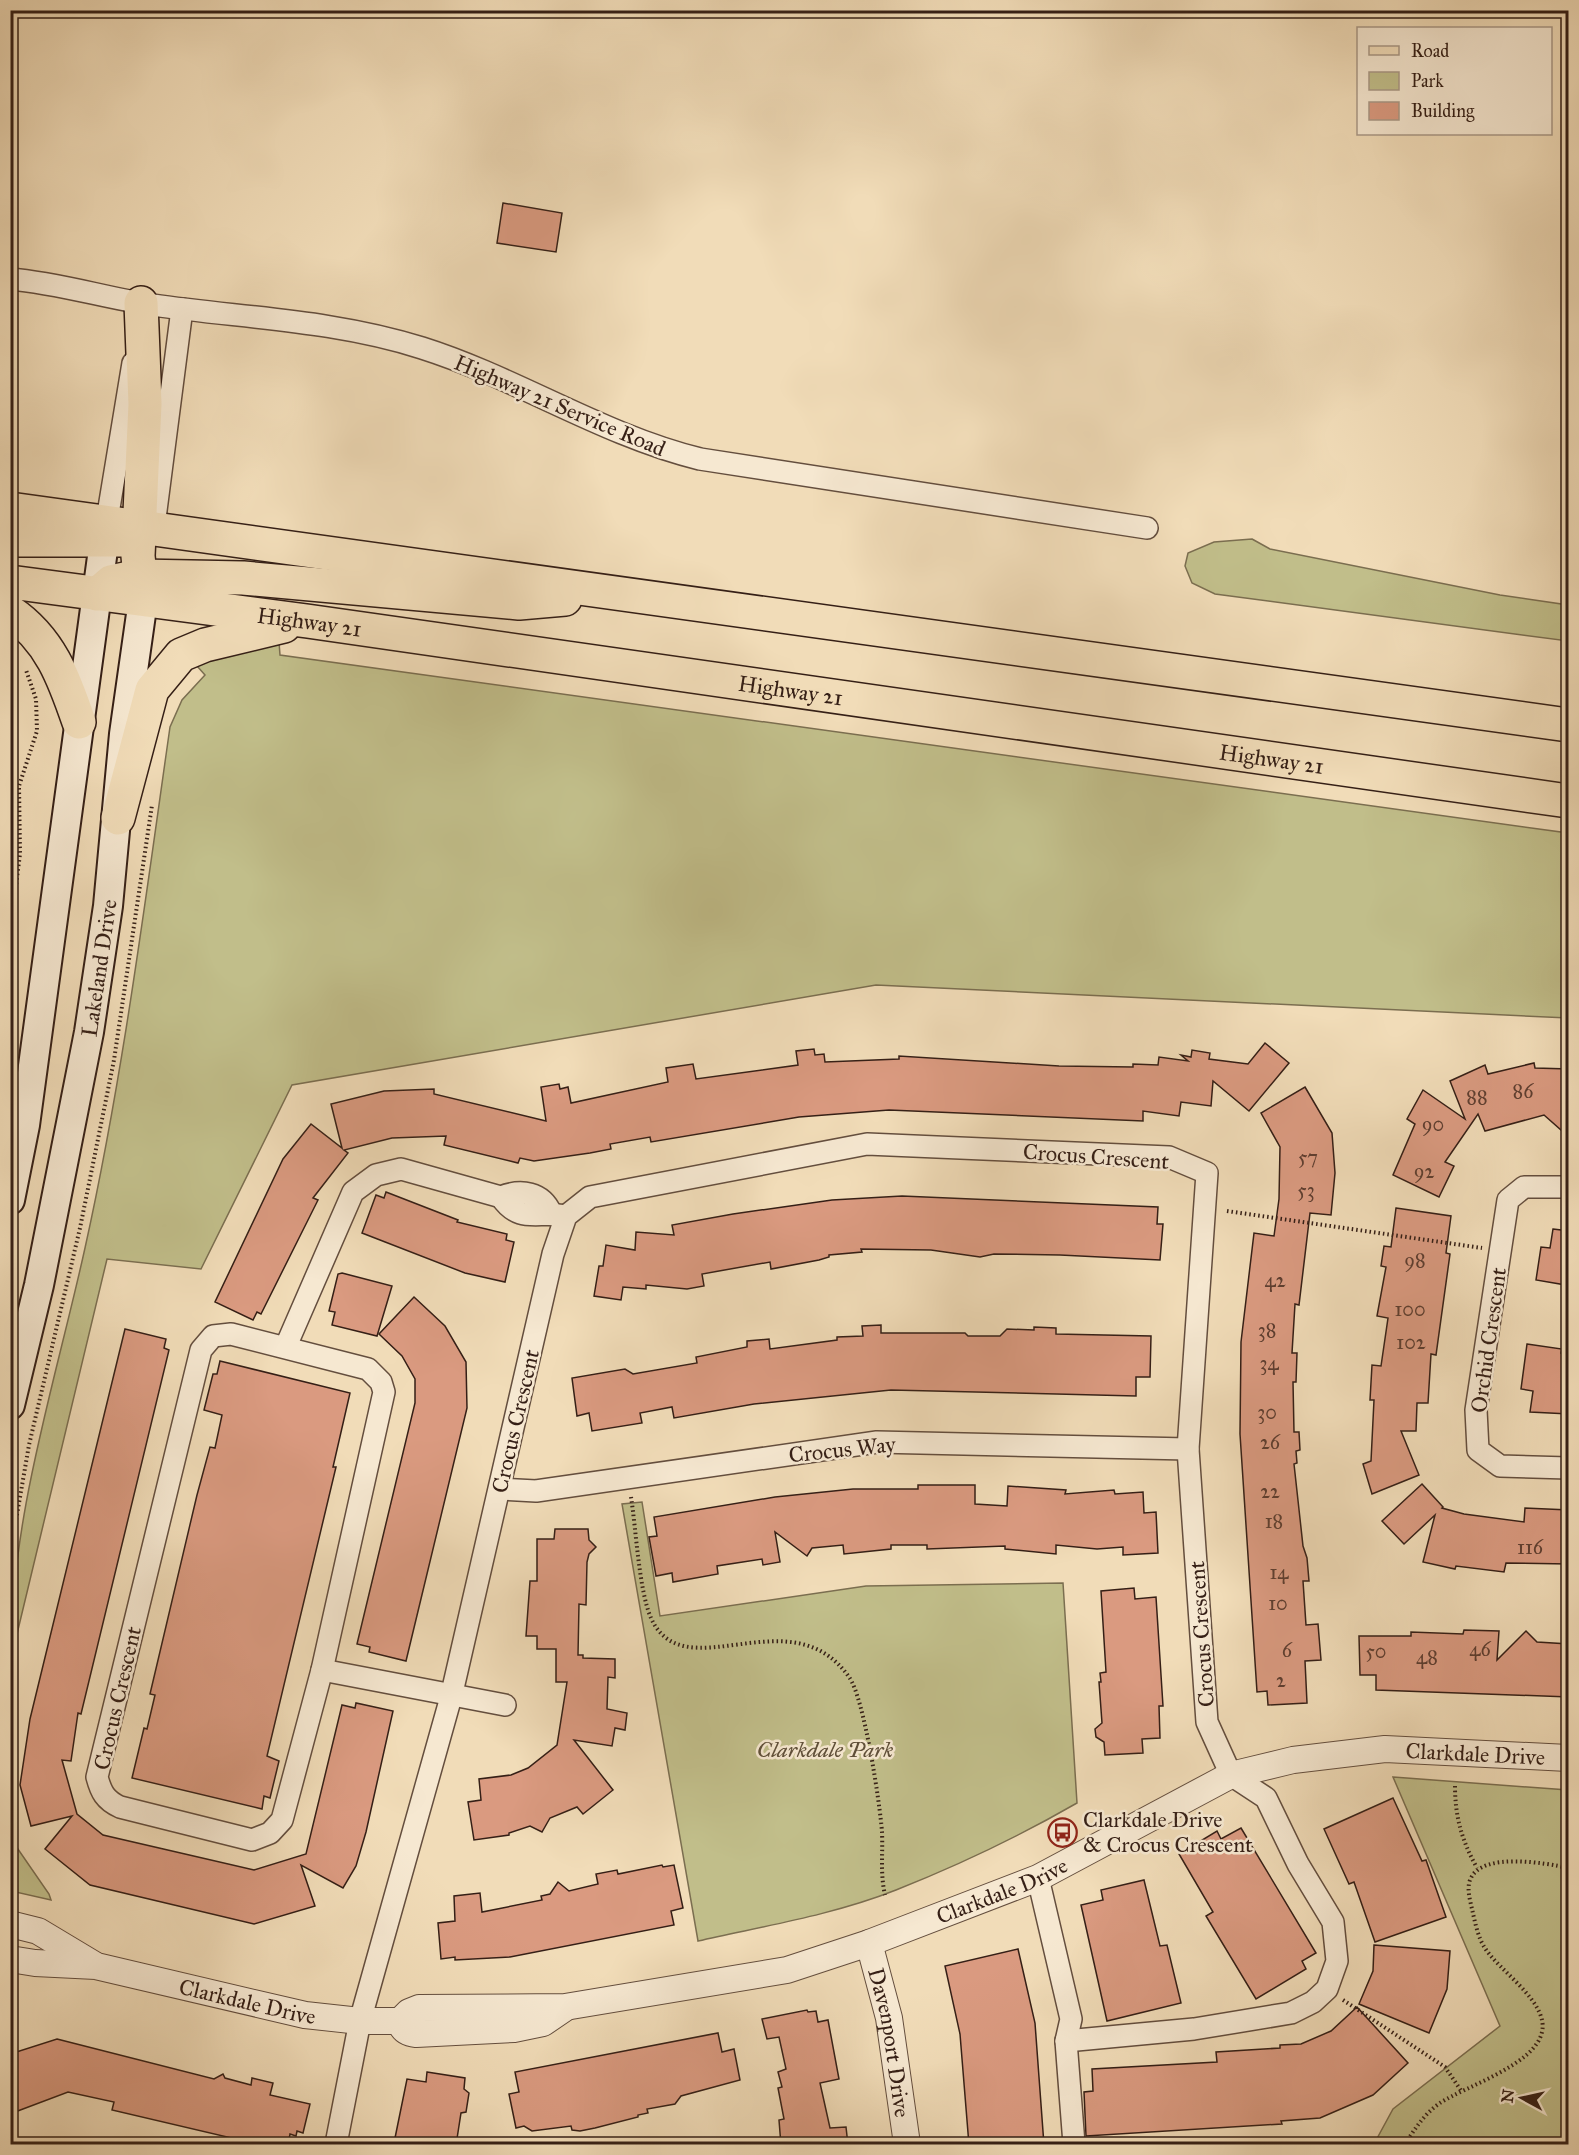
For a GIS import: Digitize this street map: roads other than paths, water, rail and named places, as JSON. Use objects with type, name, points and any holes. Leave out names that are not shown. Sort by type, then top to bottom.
[{"type":"main road","points":[[141,303],[145,404],[143,584],[243,578],[519,603],[637,595]]},
{"type":"main road","points":[[10,509],[106,530]]},
{"type":"main road","points":[[10,1200],[25,1125],[106,530]]},
{"type":"main road","points":[[10,540],[106,530],[144,530],[637,595],[1569,725]]},
{"type":"main road","name":"Highway 21","points":[[10,582],[97,594],[143,584],[307,621],[1569,801]]},
{"type":"main road","name":"Lakeland Drive","points":[[10,1405],[73,1124],[108,906],[118,818],[124,734],[143,584]]},
{"type":"main road","points":[[10,612],[26,623],[58,664],[79,722]]},
{"type":"main road","points":[[118,818],[152,690],[181,655],[205,645],[307,621]]},
{"type":"street","name":"Highway 21 Service Road","points":[[10,279],[141,303],[294,321],[394,340],[458,361],[622,435],[661,450],[700,459],[1147,528]]},
{"type":"street","points":[[106,530],[141,303]]},
{"type":"street","points":[[144,530],[182,309]]},
{"type":"street","name":"Crocus Crescent","points":[[336,2145],[360,2021],[451,1697],[553,1254],[559,1214],[590,1197],[867,1144],[1169,1157],[1207,1173],[1188,1449],[1207,1722],[1231,1775]]},
{"type":"street","points":[[286,1346],[353,1192],[376,1175],[401,1169],[501,1197],[507,1206],[521,1214],[540,1216],[559,1214]]},
{"type":"street","name":"Orchid Crescent","points":[[1569,1187],[1524,1187],[1508,1200],[1476,1410],[1478,1450],[1500,1466],[1569,1468]]},
{"type":"street","name":"Crocus Crescent","points":[[231,1334],[286,1346],[368,1369],[381,1382],[384,1392],[322,1670],[282,1820],[277,1827],[261,1838],[252,1840],[120,1807],[108,1801],[100,1789],[97,1777],[201,1350],[213,1336],[231,1334]]},
{"type":"street","name":"Crocus Way","points":[[500,1489],[536,1491],[877,1442],[1188,1449]]},
{"type":"street","points":[[322,1670],[451,1697],[505,1705]]},
{"type":"street","name":"Clarkdale Drive","points":[[10,1959],[35,1963],[96,1966],[305,2015],[360,2021],[400,2021],[409,2012],[419,2008],[565,2007],[787,1970],[869,1943],[1038,1878],[1231,1775],[1293,1760],[1384,1749],[1569,1758]]},
{"type":"street","points":[[1066,2041],[1194,2029],[1269,2018],[1291,2013],[1313,2002],[1327,1989],[1338,1961],[1333,1922],[1298,1864],[1266,1798],[1231,1775]]},
{"type":"street","points":[[1038,1878],[1071,2019],[1066,2041],[1074,2145]]},
{"type":"street","name":"Clarkdale Drive","points":[[10,1924],[38,1931],[96,1966]]},
{"type":"street","name":"Davenport Drive","points":[[869,1943],[889,2018],[908,2145]]},
{"type":"place","name":"Clarkdale Drive & Crocus Crescent","points":[[1062,1832]]},
{"type":"park label","name":"Clarkdale Park","points":[[825,1749]]}]
